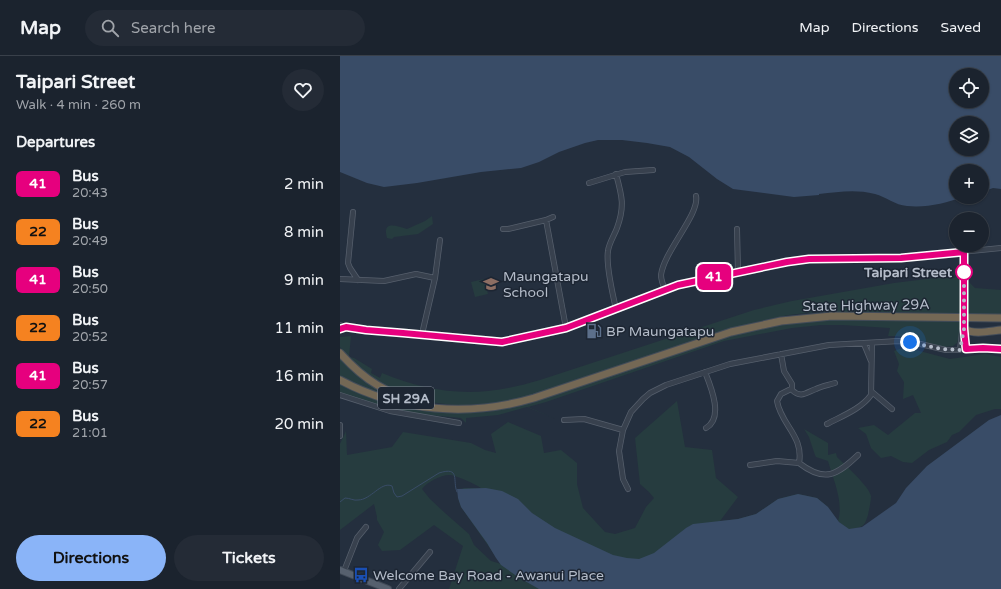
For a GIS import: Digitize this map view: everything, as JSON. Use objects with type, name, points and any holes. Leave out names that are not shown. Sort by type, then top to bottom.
[{"type":"highway","name":"State Highway 29A","points":[[340,380],[370,394],[393,401],[436,409],[486,408],[524,401],[731,332],[782,321],[815,317],[848,316],[1001,318]]},
{"type":"highway","points":[[964,327],[978,332]]},
{"type":"highway","points":[[965,338],[978,332],[1001,330]]},
{"type":"highway","name":"State Highway 29A","points":[[340,353],[360,374],[379,387],[418,401],[456,409]]},
{"type":"main road","points":[[342,571],[388,589]]},
{"type":"street","points":[[589,183],[616,174],[653,170]]},
{"type":"street","points":[[616,174],[622,198],[622,208],[619,222],[608,249],[616,309]]},
{"type":"street","points":[[665,290],[661,280],[662,270],[672,248],[695,208],[697,200],[696,196]]},
{"type":"street","points":[[353,212],[348,263],[358,280]]},
{"type":"street","points":[[503,229],[546,220],[553,217]]},
{"type":"street","points":[[546,220],[566,328]]},
{"type":"street","points":[[737,229],[738,272]]},
{"type":"street","points":[[422,334],[435,278],[440,240]]},
{"type":"street","points":[[989,249],[1001,248]]},
{"type":"street","points":[[340,325],[366,330],[502,342],[566,328],[692,281],[801,259],[901,258],[964,252],[964,327],[966,349]]},
{"type":"street","points":[[340,279],[389,280],[416,274],[435,278]]},
{"type":"street","points":[[340,329],[346,327]]},
{"type":"street","points":[[960,350],[964,327]]},
{"type":"street","points":[[628,489],[623,479],[619,451],[623,430],[631,412],[650,393],[666,385],[730,364],[829,345],[864,344],[889,341],[910,342],[941,349],[1001,349]]},
{"type":"street","points":[[827,424],[847,414],[870,397],[872,392],[872,343]]},
{"type":"street","points":[[864,344],[872,364]]},
{"type":"street","points":[[781,354],[784,371],[792,384],[792,389],[799,395],[803,395],[817,388],[835,383]]},
{"type":"street","points":[[705,372],[714,398],[715,418],[706,428]]},
{"type":"street","points":[[792,389],[781,394],[777,402],[780,411],[799,444],[801,456],[800,463]]},
{"type":"street","points":[[872,392],[892,409]]},
{"type":"street","points":[[340,395],[390,411],[459,423]]},
{"type":"street","points":[[564,420],[584,419],[623,430]]},
{"type":"street","points":[[340,425],[340,436]]},
{"type":"street","points":[[750,465],[777,461],[800,463],[814,473],[822,475],[829,474],[844,467],[858,455]]},
{"type":"street","points":[[342,571],[357,538],[366,527]]},
{"type":"street","points":[[399,589],[430,552]]},
{"type":"green space","points":[[432,216],[433,224],[418,234],[394,237],[392,239],[387,238],[386,229],[388,226],[407,229],[425,221]]},
{"type":"green space","points":[[959,274],[960,307],[967,307],[968,281],[975,288],[1001,290],[1001,315],[837,312],[789,315],[745,325],[703,338],[540,393],[495,403],[458,405],[422,400],[405,395],[372,379],[355,364],[340,347],[340,337],[351,336],[349,357],[354,358],[372,369],[371,373],[380,378],[382,373],[428,388],[459,392],[491,391],[540,380],[754,310],[792,301],[894,283],[935,278],[955,278]]},
{"type":"green space","points":[[484,279],[488,294],[475,297],[471,282]]},
{"type":"green space","points":[[816,319],[960,319],[960,332],[957,343],[953,346],[944,347],[915,339],[888,336],[890,328],[842,325],[821,325],[792,328],[724,341],[528,407],[556,419],[527,407],[498,415],[466,418],[466,423],[461,418],[407,413],[368,404],[340,393],[340,384],[356,392],[384,402],[412,408],[454,413],[488,412],[519,406],[538,400],[735,333],[772,325]]},
{"type":"green space","points":[[899,349],[912,349],[950,359],[985,354],[1001,357],[1001,409],[995,409],[976,415],[959,432],[952,435],[947,442],[929,450],[912,463],[903,462],[891,456],[881,458],[871,448],[866,434],[858,428],[874,425],[888,435],[915,413],[921,413],[913,395],[903,399],[904,382],[897,371],[899,364],[894,351]]},
{"type":"green space","points":[[340,356],[359,375],[406,399],[385,397],[340,376]]},
{"type":"green space","points":[[677,401],[685,447],[712,450],[716,478],[738,497],[720,521],[738,519],[756,514],[778,499],[798,494],[817,498],[828,507],[671,589],[462,488],[481,488],[466,480],[451,475],[435,479],[422,489],[430,499],[469,534],[474,545],[491,561],[501,564],[461,507],[458,498],[563,589],[449,589],[463,546],[434,525],[400,550],[382,551],[378,545],[384,532],[377,520],[374,504],[340,530],[340,444],[346,431],[347,455],[392,447],[403,432],[471,443],[485,450],[496,453],[491,434],[508,422],[541,436],[544,453],[561,450],[577,463],[577,484],[583,508],[605,532],[615,534],[635,528],[646,507],[654,498],[640,484],[635,438]]},
{"type":"green space","points":[[804,429],[828,443],[828,455],[836,453],[837,457],[866,487],[871,498],[868,515],[864,525],[848,530],[838,521],[840,506],[839,498],[828,461],[816,457],[809,437]]},
{"type":"water","points":[[340,56],[1001,56],[1001,189],[993,188],[989,189],[989,164],[949,164],[949,201],[936,204],[922,206],[903,205],[875,194],[854,191],[794,197],[733,189],[717,179],[689,157],[670,147],[622,140],[598,140],[585,143],[521,168],[481,172],[384,187],[367,183],[340,172]]},
{"type":"water","points":[[1001,415],[1001,589],[539,589],[501,565],[461,507],[458,498],[457,489],[486,488],[502,491],[518,499],[532,513],[555,528],[613,555],[639,559],[654,553],[693,524],[738,519],[756,514],[778,499],[798,494],[817,498],[828,507],[839,522],[849,529],[862,527],[896,503],[906,488],[927,466],[989,420]]},
{"type":"waterway","points":[[340,502],[345,498],[355,500],[363,499],[380,488],[388,485],[392,486],[397,497],[402,496],[439,473],[446,471],[453,473],[457,492]]},
{"type":"bus line","name":"41","points":[[340,329],[346,327],[502,342],[517,340],[566,328],[692,281],[794,260],[880,259],[964,252],[964,329],[966,349],[1001,349]]},
{"type":"place","name":"Taipari Street","points":[[964,272]]},
{"type":"place","name":"Maungatapu School","points":[[491,284]]},
{"type":"place","name":"BP Maungatapu","points":[[594,331]]},
{"type":"place","name":"Welcome Bay Road - Awanui Place","points":[[361,575]]},
{"type":"route","points":[[910,342],[953,351],[960,350],[964,329],[964,272]]}]
